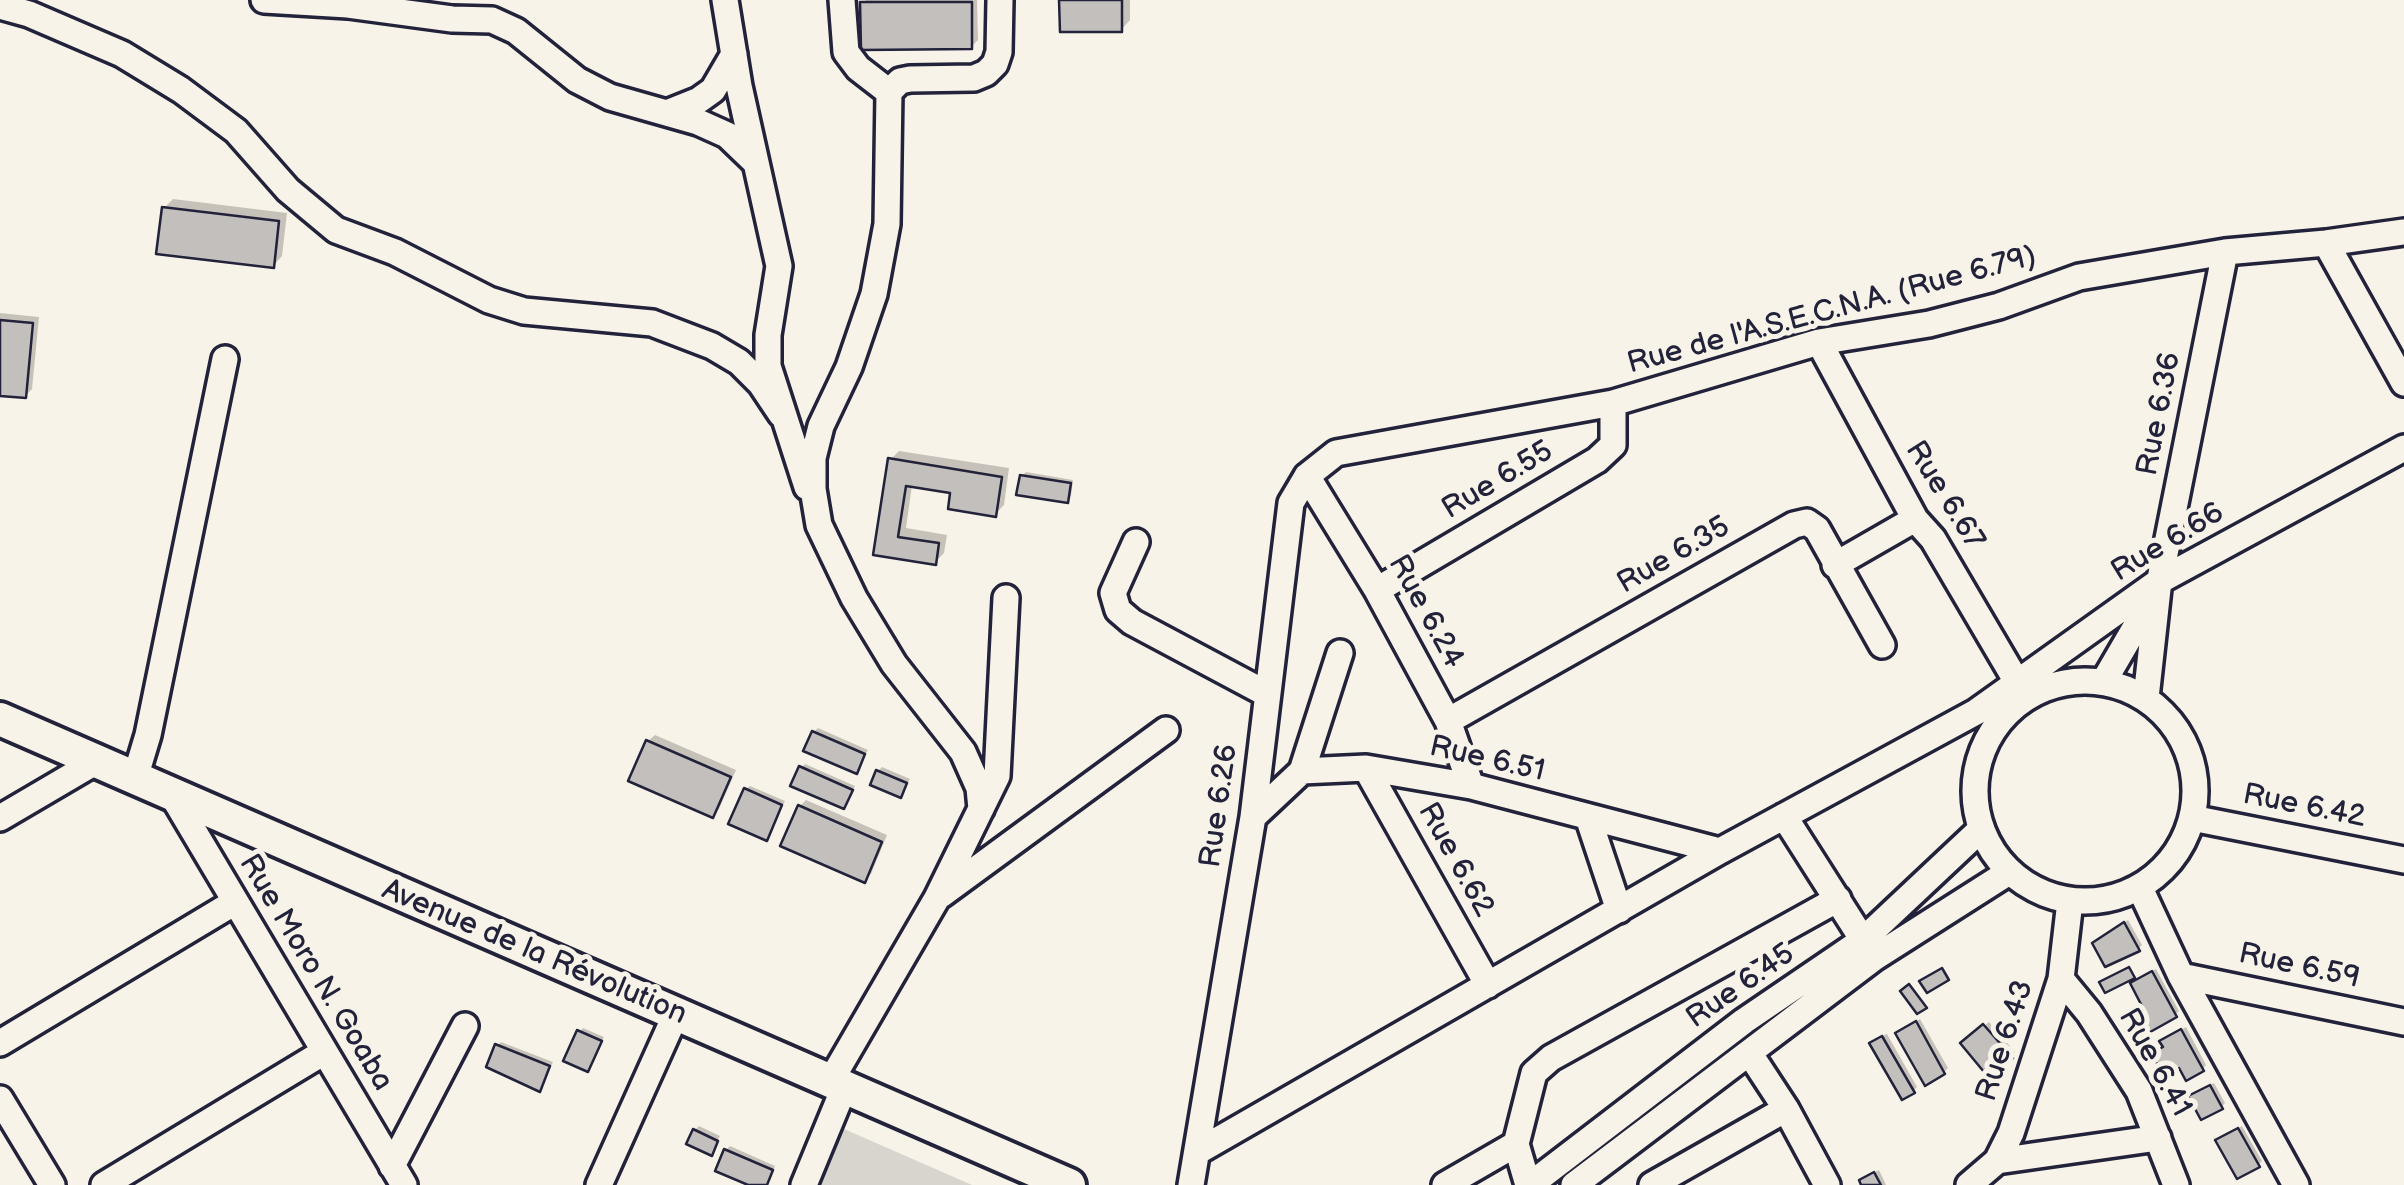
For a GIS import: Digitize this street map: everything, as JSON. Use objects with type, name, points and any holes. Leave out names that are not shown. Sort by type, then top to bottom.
[{"type":"main road","name":"Avenue de la Révolution","points":[[0,719],[1068,1185]]},
{"type":"street","points":[[264,0],[492,20],[516,30],[577,80],[610,98],[668,112],[727,135],[754,161]]},
{"type":"street","points":[[726,0],[754,161],[779,266],[768,336],[768,366],[781,414],[820,524],[854,598],[894,664],[963,752],[978,788],[981,808]]},
{"type":"street","points":[[842,0],[846,52],[858,68],[889,92]]},
{"type":"street","points":[[820,524],[813,490],[813,458],[821,426],[849,367],[874,294],[887,224],[889,92],[910,79],[974,78],[986,73],[1000,52],[1000,0]]},
{"type":"street","points":[[0,6],[122,54],[181,90],[236,131],[288,190],[336,230],[395,252],[506,306],[652,324],[712,346],[750,373],[781,414]]},
{"type":"street","points":[[668,112],[700,100],[713,90],[734,54]]},
{"type":"street","name":"Rue de l'A.S.E.C.N.A. (Rue 6.79)","points":[[1336,453],[1613,403],[1819,342],[1929,324],[2000,306],[2078,277],[2225,252],[2326,244],[2404,232]]},
{"type":"street","points":[[2326,244],[2404,383]]},
{"type":"street","name":"Rue 6.36","points":[[2146,698],[2160,584],[2225,252]]},
{"type":"street","name":"Rue 6.67","points":[[1819,342],[1915,519],[1933,539],[2017,682]]},
{"type":"street","points":[[135,778],[148,736],[225,360]]},
{"type":"street","name":"Rue 6.55","points":[[1377,590],[1597,460],[1613,445],[1613,403]]},
{"type":"street","name":"Rue 6.66","points":[[1197,1152],[1720,851],[1976,712],[2160,584],[2404,448]]},
{"type":"street","name":"Rue 6.26","points":[[1191,1185],[1254,817],[1291,503],[1307,476],[1336,453]]},
{"type":"street","name":"Rue 6.24","points":[[1307,476],[1377,590],[1448,721],[1471,786]]},
{"type":"street","points":[[1835,565],[1915,519]]},
{"type":"street","name":"Rue 6.35","points":[[1448,721],[1794,524],[1807,522],[1817,529],[1882,645]]},
{"type":"street","points":[[1136,542],[1113,593],[1118,610],[1132,622],[1267,694]]},
{"type":"street","name":"Rue 6.36","points":[[2104,681],[2160,584]]},
{"type":"street","points":[[804,1185],[837,1085],[937,898],[996,776],[1006,598]]},
{"type":"street","points":[[1254,817],[1302,771],[1340,654]]},
{"type":"street","points":[[2104,681],[2146,698],[2166,716],[2186,747],[2195,782],[2192,818],[2181,846],[2164,870],[2140,888],[2106,900],[2070,901],[2039,892],[2009,872],[1979,831],[1974,802],[1978,762],[1994,726],[2026,696],[2053,684],[2104,681]]},
{"type":"street","points":[[937,898],[1166,730]]},
{"type":"street","points":[[0,818],[97,761]]},
{"type":"street","name":"Rue 6.51","points":[[1302,771],[1366,768],[1471,786],[1720,851]]},
{"type":"street","name":"Rue 6.62","points":[[1366,768],[1488,985]]},
{"type":"street","name":"Rue Moro N. Goaba","points":[[171,793],[398,1175]]},
{"type":"street","points":[[1784,816],[1868,949]]},
{"type":"street","points":[[1588,817],[1619,910]]},
{"type":"street","name":"Rue 6.42","points":[[2192,818],[2404,860]]},
{"type":"street","name":"Rue 6.45","points":[[1574,1185],[1744,1059],[1868,949],[1979,831]]},
{"type":"street","name":"Rue 6.45","points":[[1529,1185],[1717,1042],[1868,949],[2009,872]]},
{"type":"street","points":[[2140,888],[2181,976],[2296,1185]]},
{"type":"street","points":[[1529,1185],[1516,1144],[1534,1073],[1552,1058],[1838,899]]},
{"type":"street","name":"Rue 6.43","points":[[1969,1185],[1998,1161],[2011,1133],[2061,980],[2070,901]]},
{"type":"street","points":[[0,1043],[234,902]]},
{"type":"street","name":"Rue 6.59","points":[[2181,976],[2404,1022]]},
{"type":"street","name":"Rue 6.41","points":[[2061,980],[2090,1013],[2140,1091],[2176,1185]]},
{"type":"street","points":[[599,1185],[676,1014]]},
{"type":"street","points":[[398,1175],[465,1026]]},
{"type":"street","points":[[1717,1042],[1744,1059],[1786,1110],[1827,1185]]},
{"type":"street","points":[[104,1185],[324,1052]]},
{"type":"street","points":[[0,1099],[52,1185]]},
{"type":"street","points":[[1652,1185],[1786,1110]]},
{"type":"street","points":[[1622,1114],[1641,1136]]},
{"type":"street","points":[[1998,1161],[2158,1138]]},
{"type":"street","points":[[1445,1185],[1516,1144]]},
{"type":"shaded area","points":[[835,1125],[972,1185],[812,1185]]},
{"type":"building","points":[[1059,0],[1122,0],[1122,32],[1060,32]]},
{"type":"building","points":[[860,2],[972,2],[972,49],[861,50]]},
{"type":"building","points":[[162,207],[279,221],[274,268],[156,254]]},
{"type":"building","points":[[0,320],[33,323],[26,398],[0,396]]},
{"type":"building","points":[[888,458],[1002,477],[996,517],[948,509],[950,493],[906,486],[898,537],[939,543],[936,565],[873,555]]},
{"type":"building","points":[[1020,475],[1071,483],[1068,503],[1016,495]]},
{"type":"building","points":[[812,731],[865,754],[857,774],[803,751]]},
{"type":"building","points":[[646,740],[731,777],[713,818],[628,781]]},
{"type":"building","points":[[799,766],[853,790],[844,809],[790,786]]},
{"type":"building","points":[[876,770],[907,783],[901,798],[870,785]]},
{"type":"building","points":[[744,788],[782,805],[767,841],[728,824]]},
{"type":"building","points":[[798,805],[882,842],[865,883],[780,846]]},
{"type":"building","points":[[2124,922],[2140,951],[2105,967],[2092,943]]},
{"type":"building","points":[[2129,967],[2135,978],[2105,993],[2099,982]]},
{"type":"building","points":[[1942,968],[1949,980],[1927,993],[1919,981]]},
{"type":"building","points":[[2152,971],[2177,1017],[2143,1036],[2135,1020],[2146,1014],[2130,983]]},
{"type":"building","points":[[1909,984],[1927,1008],[1917,1014],[1900,991]]},
{"type":"building","points":[[1916,1021],[1945,1074],[1925,1086],[1895,1033]]},
{"type":"building","points":[[1983,1024],[2013,1058],[1989,1078],[1960,1043]]},
{"type":"building","points":[[2181,1029],[2204,1071],[2186,1081],[2179,1068],[2164,1076],[2151,1053],[2163,1047],[2159,1041]]},
{"type":"building","points":[[577,1030],[602,1041],[588,1072],[563,1061]]},
{"type":"building","points":[[1882,1036],[1915,1093],[1902,1100],[1869,1043]]},
{"type":"building","points":[[495,1044],[550,1066],[540,1092],[486,1067]]},
{"type":"building","points":[[2210,1085],[2223,1109],[2201,1120],[2188,1096]]},
{"type":"building","points":[[2238,1128],[2260,1167],[2237,1179],[2215,1140]]},
{"type":"building","points":[[693,1129],[718,1141],[712,1156],[686,1144]]},
{"type":"building","points":[[724,1149],[773,1170],[767,1185],[748,1185],[715,1171]]},
{"type":"building","points":[[1874,1172],[1881,1185],[1861,1185],[1859,1180]]}]
